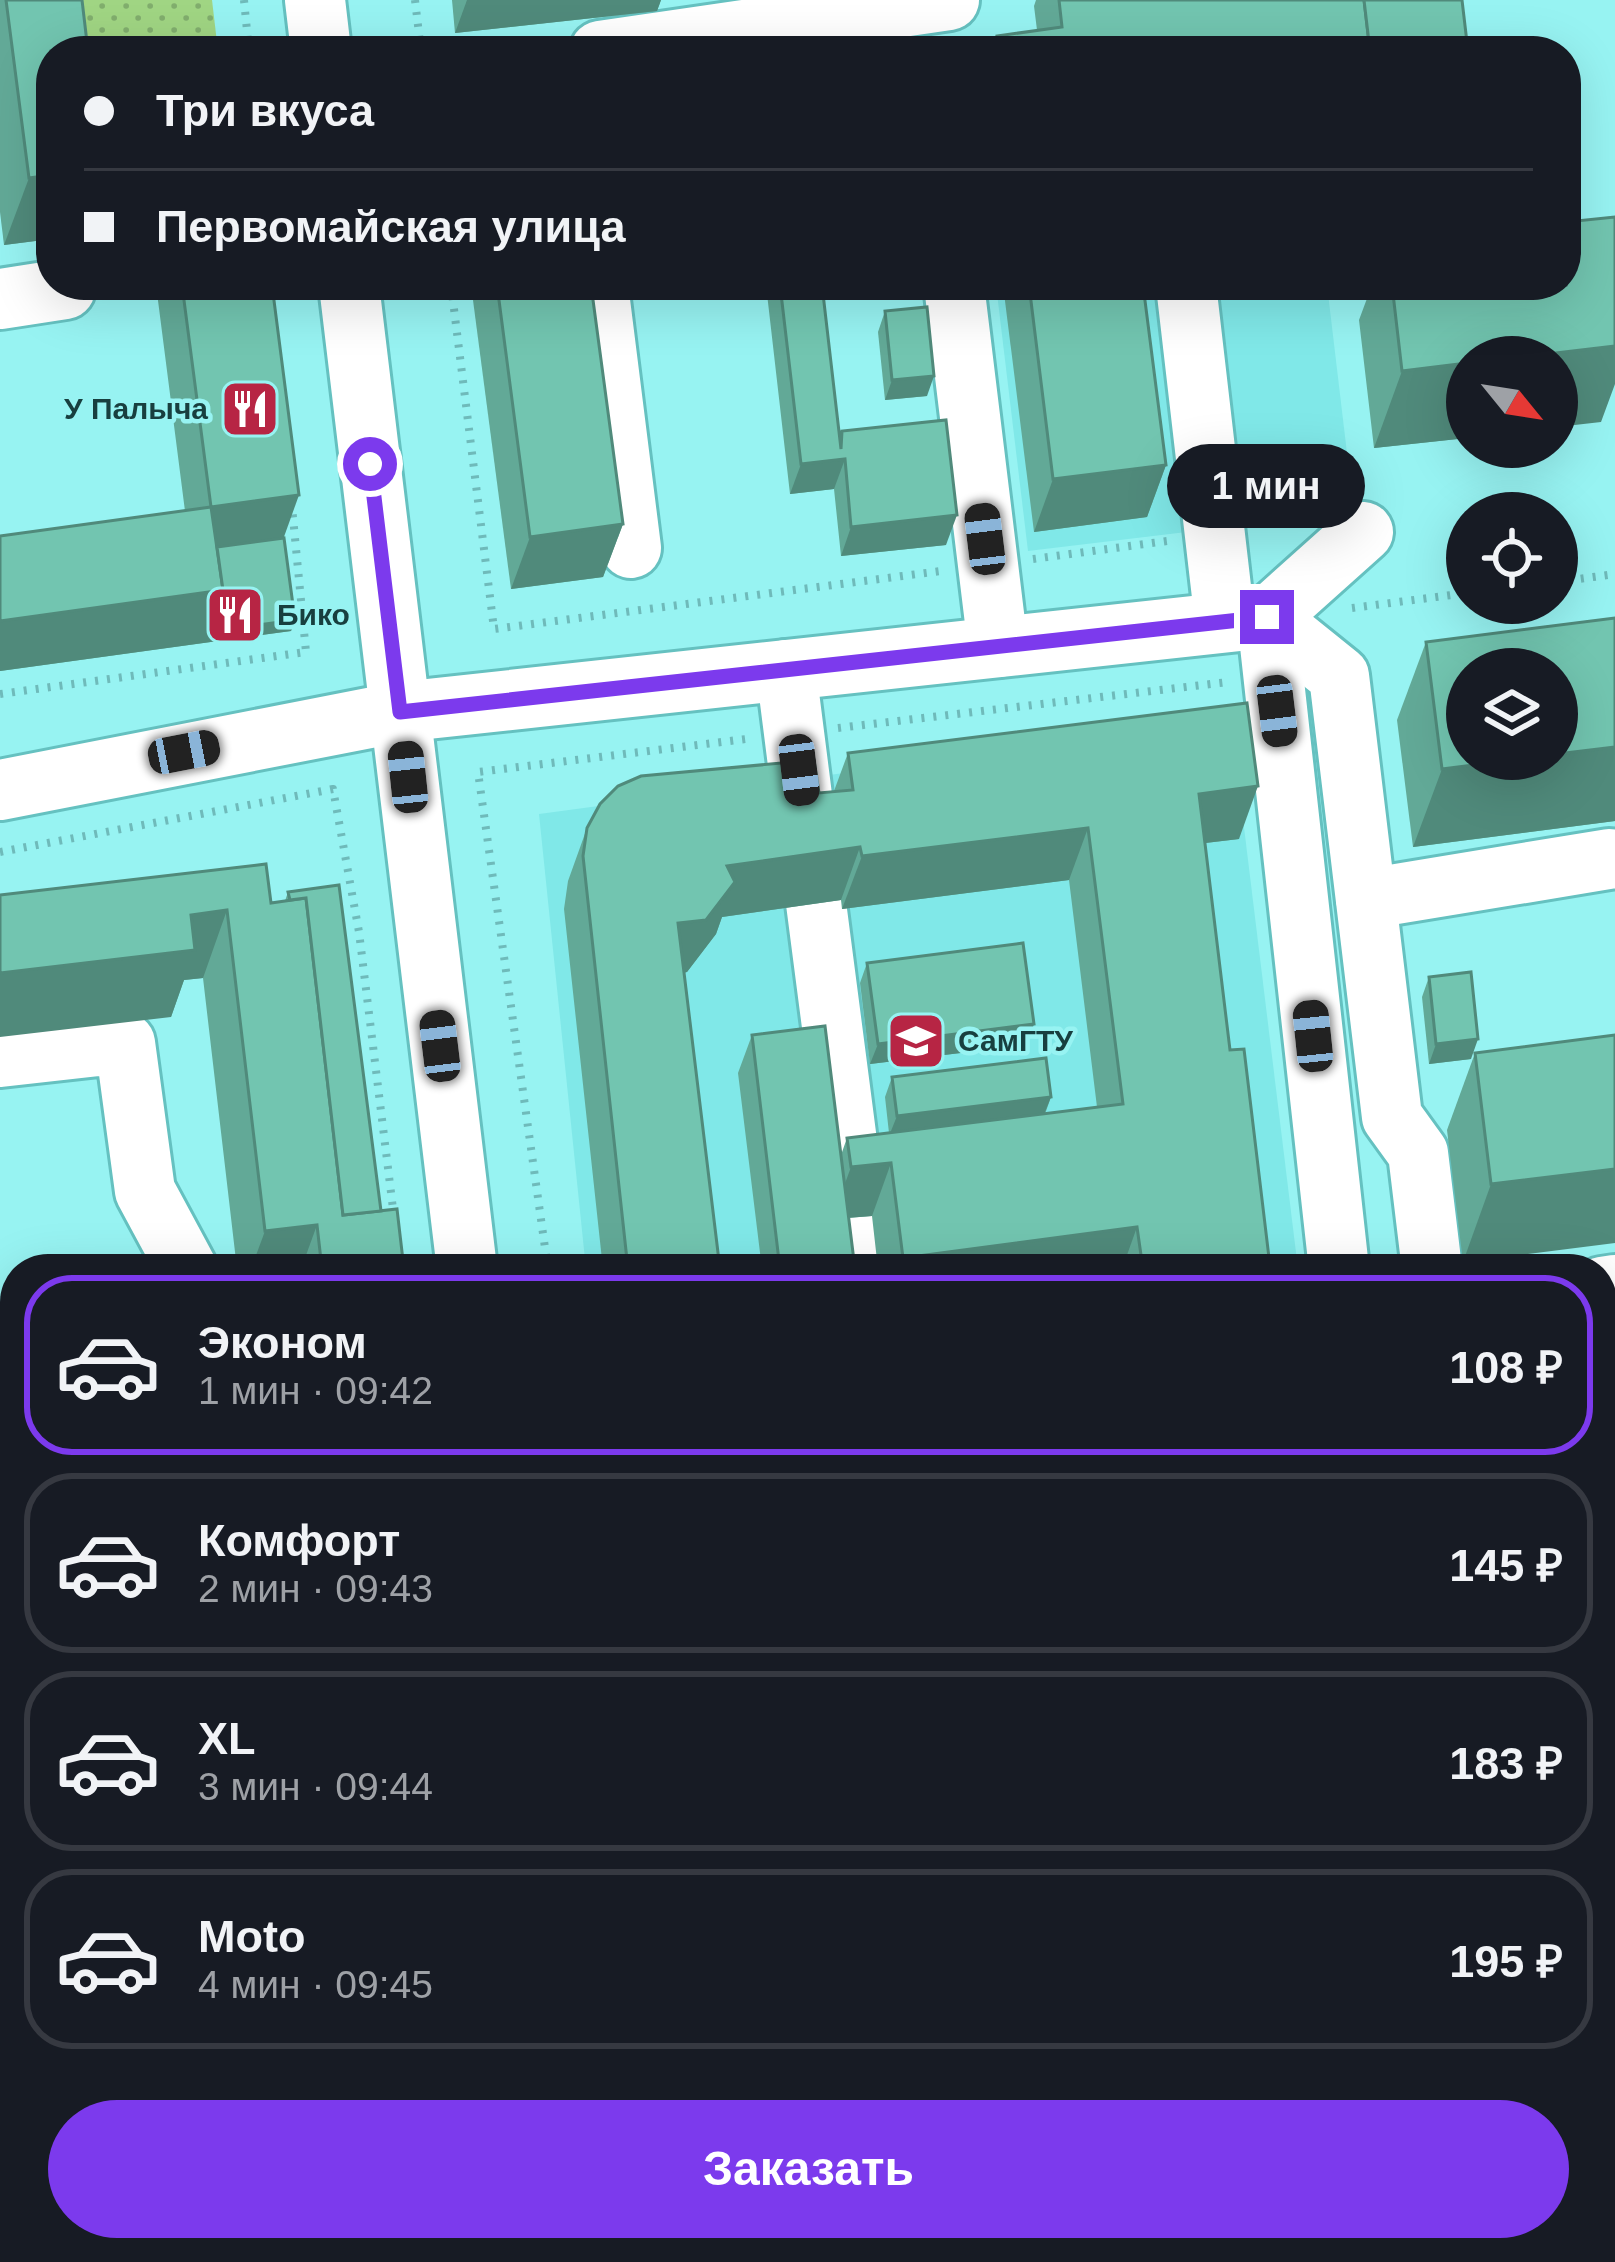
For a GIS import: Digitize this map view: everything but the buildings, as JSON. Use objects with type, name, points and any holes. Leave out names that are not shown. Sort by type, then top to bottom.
[{"type":"street","points":[[315,0],[319,36]]},
{"type":"street","points":[[689,36],[868,6],[949,0]]},
{"type":"street","points":[[0,299],[36,293]]},
{"type":"street","points":[[351,300],[465,1254]]},
{"type":"street","points":[[600,300],[631,548]]},
{"type":"street","points":[[956,300],[998,647]]},
{"type":"street","points":[[1188,300],[1215,535],[1246,620],[1338,1254]]},
{"type":"street","points":[[0,790],[400,712],[1246,620],[1363,532]]},
{"type":"street","points":[[1246,620],[1339,676],[1392,1117],[1418,1153],[1430,1254]]},
{"type":"street","points":[[786,670],[808,844]]},
{"type":"street","points":[[1366,899],[1609,859]]},
{"type":"street","points":[[816,903],[858,1224]]},
{"type":"street","points":[[0,1057],[125,1043],[146,1191],[179,1254]]},
{"type":"path","points":[[244,0],[248,36]]},
{"type":"path","points":[[415,0],[420,36]]},
{"type":"path","points":[[453,300],[494,628],[1215,535]]},
{"type":"path","points":[[0,694],[306,652],[291,491]]},
{"type":"path","points":[[1578,579],[1615,574]]},
{"type":"path","points":[[1366,606],[1446,596]]},
{"type":"path","points":[[546,1254],[478,772],[1248,680]]},
{"type":"path","points":[[0,853],[333,788],[359,932],[394,1222]]},
{"type":"shaded area","points":[[998,300],[1329,300],[1354,512],[1028,551]]},
{"type":"shaded area","name":"СамГТУ","points":[[1231,721],[1296,1254],[584,1254],[539,814]]},
{"type":"green space","points":[[74,0],[212,0],[216,36],[78,36]]},
{"type":"place","name":"У Палыча","points":[[250,409]]},
{"type":"place","name":"Бико","points":[[235,615]]},
{"type":"place","name":"СамГТУ","points":[[916,1041]]},
{"type":"route","points":[[370,464],[400,712],[1267,617]]}]
